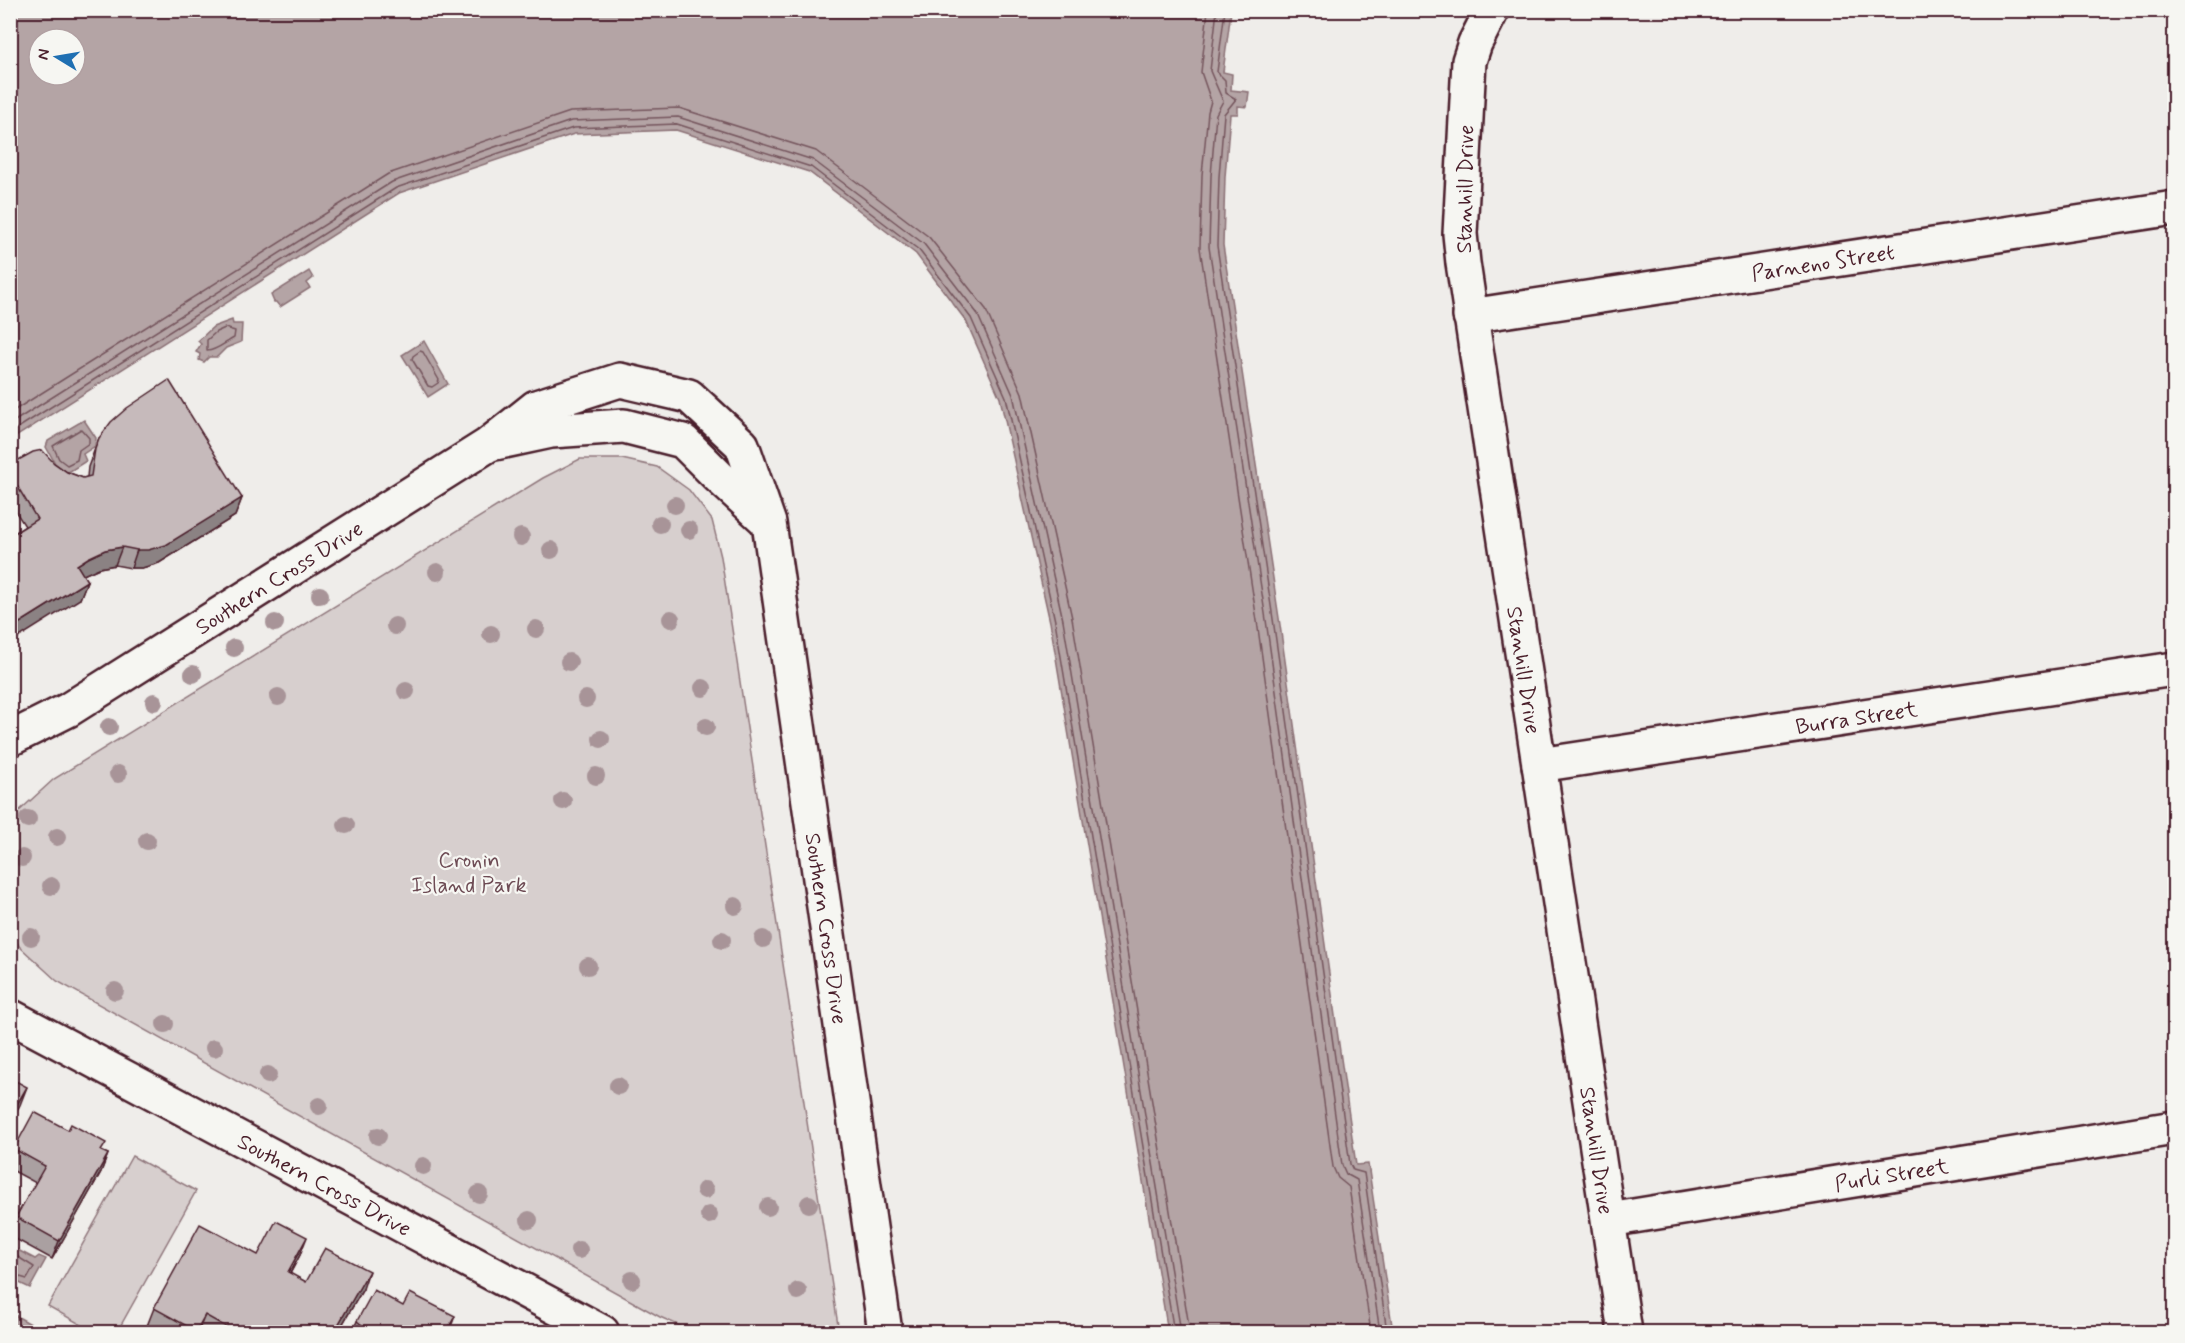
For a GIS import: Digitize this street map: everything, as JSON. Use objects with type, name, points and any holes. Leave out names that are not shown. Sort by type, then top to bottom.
[{"type":"street","name":"Stanhill Drive","points":[[1492,10],[1471,52],[1467,74],[1461,234],[1470,316],[1625,1332]]},
{"type":"street","name":"Parneno Street","points":[[1470,316],[2175,208]]},
{"type":"street","name":"Southern Cross Drive","points":[[10,739],[68,710],[488,445],[536,407],[620,381],[689,396],[742,445],[769,523],[885,1332]]},
{"type":"street","name":"Southern Cross Drive","points":[[488,445],[551,431],[624,426],[683,441],[769,523]]},
{"type":"street","name":"Burra Street","points":[[1539,765],[2175,669]]},
{"type":"street","name":"Southern Cross Drive","points":[[10,765],[68,710]]},
{"type":"street","name":"Southern Cross Drive","points":[[10,993],[49,1036]]},
{"type":"street","name":"Southern Cross Drive","points":[[10,1016],[602,1332]]},
{"type":"street","name":"Purli Street","points":[[1609,1220],[2175,1128]]},
{"type":"green space","name":"Cronin Island Park","points":[[580,459],[622,459],[657,467],[689,490],[712,520],[721,557],[839,1332],[694,1332],[660,1317],[57,981],[19,946],[11,929],[11,828],[17,813],[54,779],[543,478]]},
{"type":"green space","points":[[132,1156],[196,1191],[117,1332],[94,1332],[48,1306]]},
{"type":"water","points":[[11,10],[1231,11],[1223,72],[1232,74],[1231,90],[1249,92],[1247,107],[1238,106],[1238,114],[1230,114],[1223,245],[1279,618],[1356,1165],[1368,1164],[1393,1332],[1168,1332],[1050,622],[1000,398],[966,321],[916,254],[809,172],[676,130],[574,134],[399,193],[11,440]]},
{"type":"water","points":[[309,271],[313,278],[307,283],[310,288],[280,307],[274,302],[271,295]]},
{"type":"water","points":[[232,320],[233,324],[242,324],[241,342],[226,348],[217,357],[209,357],[204,362],[199,360],[200,354],[196,352],[201,344],[198,341],[213,327]]},
{"type":"water","points":[[424,341],[448,384],[428,397],[402,355]]},
{"type":"water","points":[[84,420],[96,438],[95,446],[83,454],[86,461],[67,473],[55,463],[46,447],[48,441]]},
{"type":"water","points":[[10,1246],[35,1259],[39,1256],[46,1259],[30,1288],[11,1279]]},
{"type":"water","points":[[11,1313],[45,1332],[11,1332]]},
{"type":"building","points":[[169,380],[242,498],[166,545],[148,550],[122,547],[105,550],[88,558],[77,565],[87,581],[10,629],[10,530],[13,534],[37,519],[10,474],[11,464],[33,452],[42,450],[54,463],[67,472],[83,478],[91,476],[99,438],[111,422],[127,408]]},
{"type":"building","points":[[10,1078],[27,1087],[10,1116]]},
{"type":"building","points":[[34,1112],[68,1130],[71,1124],[106,1143],[101,1151],[108,1154],[59,1241],[16,1217],[45,1166],[14,1149]]},
{"type":"building","points":[[276,1221],[307,1237],[288,1272],[306,1282],[325,1248],[369,1271],[334,1332],[235,1332],[205,1315],[196,1331],[154,1308],[200,1224],[258,1255]]},
{"type":"building","points":[[374,1290],[403,1306],[410,1293],[455,1316],[446,1332],[365,1332],[367,1329],[357,1321]]}]
